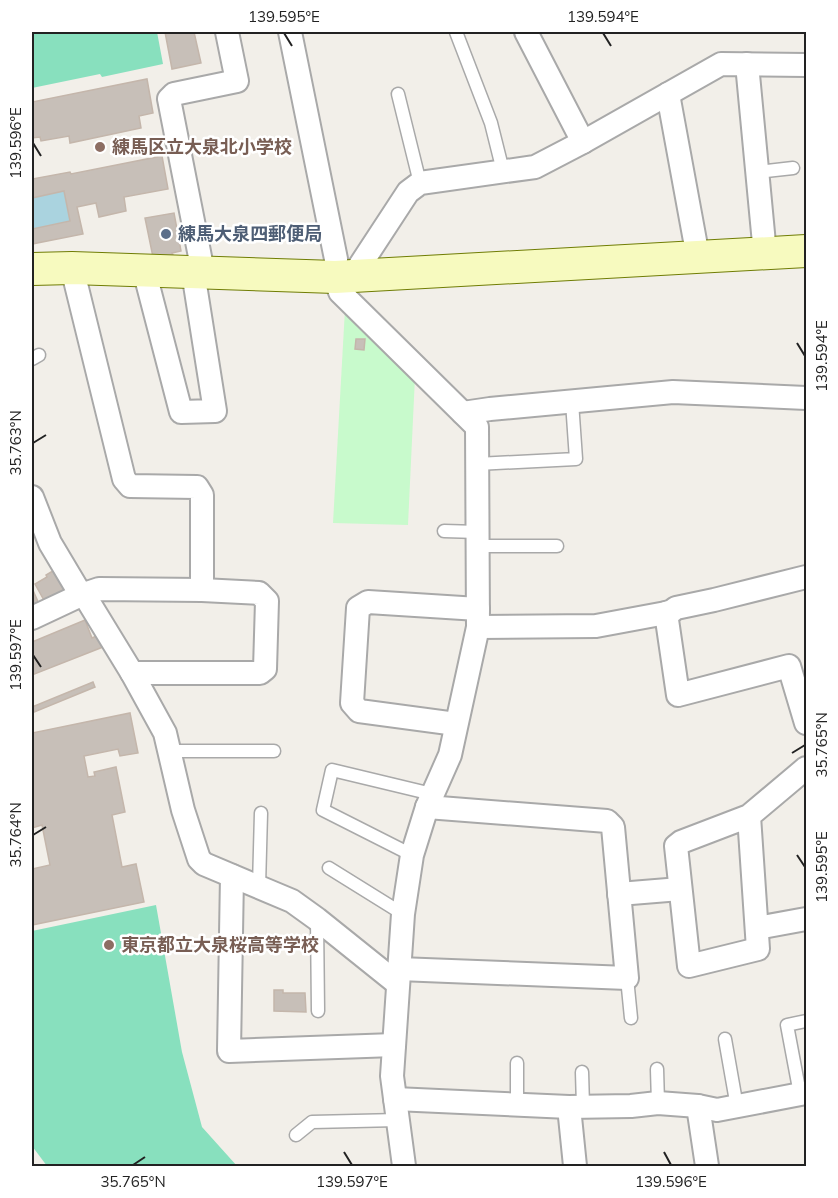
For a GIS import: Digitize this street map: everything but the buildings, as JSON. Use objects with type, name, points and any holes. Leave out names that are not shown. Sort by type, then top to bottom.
[{"type":"street","points":[[144,270],[181,412],[215,411],[198,272],[169,99],[174,94],[237,81],[227,32]]},
{"type":"street","points":[[290,32],[336,259],[344,276]]},
{"type":"street","points":[[526,32],[583,142]]},
{"type":"street","points":[[404,1167],[392,1076],[403,914],[412,855],[430,801],[450,754],[478,618],[477,427],[340,292],[344,276],[408,192],[420,183],[535,167],[722,64],[807,65]]},
{"type":"street","points":[[747,64],[765,254]]},
{"type":"street","points":[[668,94],[698,257]]},
{"type":"street","points":[[32,269],[72,268],[344,276],[807,251]]},
{"type":"street","points":[[72,268],[124,479],[130,486],[196,487],[202,495],[202,590]]},
{"type":"street","points":[[463,413],[632,395],[673,393],[807,398]]},
{"type":"street","points":[[32,497],[50,543],[81,596],[88,602],[132,673],[165,732],[183,810],[200,859],[204,864],[292,901],[399,976],[627,978],[613,827],[607,821],[430,801]]},
{"type":"street","points":[[456,724],[359,711],[352,703],[358,609],[368,602],[478,618],[597,626],[666,613],[676,608],[807,577]]},
{"type":"street","points":[[32,618],[99,589],[259,593],[267,601],[265,669],[260,673],[132,673]]},
{"type":"street","points":[[666,613],[678,695],[789,666],[807,723]]},
{"type":"street","points":[[749,816],[758,949],[689,966],[676,846],[749,816],[807,768]]},
{"type":"street","points":[[232,876],[229,1051],[394,1045]]},
{"type":"street","points":[[619,894],[680,889]]},
{"type":"street","points":[[758,928],[807,919]]},
{"type":"street","points":[[396,1109],[517,1105],[631,1106],[658,1103],[717,1110],[803,1094]]},
{"type":"street","points":[[698,1106],[707,1167]]},
{"type":"street","points":[[575,1167],[576,1107]]},
{"type":"lane","points":[[456,32],[491,123],[503,171]]},
{"type":"lane","points":[[398,94],[420,183]]},
{"type":"lane","points":[[758,172],[793,168]]},
{"type":"lane","points":[[477,464],[576,459],[572,402]]},
{"type":"lane","points":[[444,531],[478,539],[557,546]]},
{"type":"lane","points":[[170,751],[274,751]]},
{"type":"lane","points":[[412,855],[323,810],[332,770],[430,801]]},
{"type":"lane","points":[[259,886],[261,813]]},
{"type":"lane","points":[[328,868],[403,914]]},
{"type":"lane","points":[[317,919],[318,1011]]},
{"type":"lane","points":[[627,978],[631,1018]]},
{"type":"lane","points":[[803,1094],[787,1024],[807,1021]]},
{"type":"lane","points":[[725,1039],[737,1107]]},
{"type":"lane","points":[[517,1063],[517,1105]]},
{"type":"lane","points":[[657,1069],[658,1103]]},
{"type":"lane","points":[[576,1107],[582,1072]]},
{"type":"lane","points":[[296,1135],[312,1122],[396,1109]]},
{"type":"green space","points":[[32,32],[157,32],[163,64],[32,88]]},
{"type":"green space","points":[[345,309],[415,377],[408,525],[333,523]]},
{"type":"green space","points":[[156,905],[182,1052],[202,1127],[237,1166],[47,1166],[32,1146],[32,931]]},
{"type":"water","points":[[64,191],[70,221],[32,229],[32,198]]},
{"type":"place","name":"練馬区立大泉北小学校","points":[[100,147]]},
{"type":"place","name":"練馬大泉四郵便局","points":[[166,234]]},
{"type":"place","name":"東京都立大泉桜高等学校","points":[[109,945]]}]
